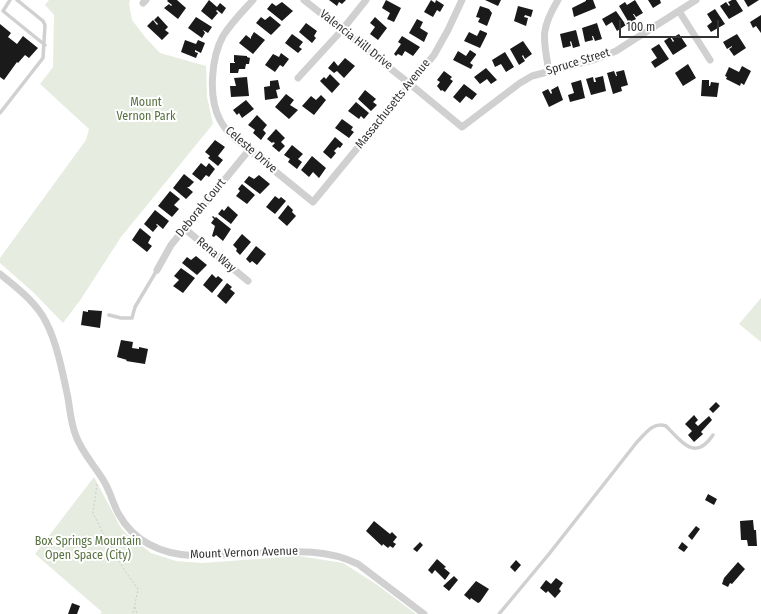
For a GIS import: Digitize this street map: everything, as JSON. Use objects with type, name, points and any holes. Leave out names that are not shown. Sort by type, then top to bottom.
[{"type":"street","name":"Celeste Drive","points":[[253,0],[229,28],[219,44],[215,57],[213,82],[215,107],[219,119],[225,129],[233,137],[313,202]]},
{"type":"street","name":"Valencia Hill Drive","points":[[304,0],[462,127]]},
{"type":"street","points":[[298,78],[342,30],[366,0]]},
{"type":"street","name":"Massachusetts Avenue","points":[[313,202],[434,55],[443,40],[462,0]]},
{"type":"street","points":[[549,71],[543,35],[547,21],[558,0]]},
{"type":"street","name":"Spruce Street","points":[[462,127],[520,83],[532,76],[596,59],[616,51],[696,0]]},
{"type":"street","points":[[679,11],[710,60]]},
{"type":"street","name":"Deborah Court","points":[[157,270],[171,245],[249,150]]},
{"type":"street","name":"Rena Way","points":[[184,229],[248,281]]},
{"type":"street","name":"Mount Vernon Avenue","points":[[0,274],[34,303],[47,322],[63,375],[70,416],[76,437],[105,482],[118,514],[135,535],[156,549],[168,553],[190,556],[305,551],[332,554],[347,558],[358,564],[424,614]]},
{"type":"lane","points":[[10,0],[3,11],[44,45]]},
{"type":"lane","points":[[0,113],[43,58],[45,25],[43,21],[17,0]]},
{"type":"lane","points":[[0,104],[4,108]]},
{"type":"lane","points":[[109,315],[121,318],[132,318],[135,307],[157,270]]},
{"type":"lane","points":[[499,614],[549,554],[637,442],[649,430],[657,424],[662,424],[666,426],[686,446],[692,448],[700,448],[704,446],[713,435]]},
{"type":"path","points":[[98,471],[93,513],[125,571],[138,589],[133,614]]},
{"type":"path","points":[[135,607],[137,614]]},
{"type":"green space","name":"Mount Vernon Park","points":[[49,0],[130,0],[129,4],[132,20],[160,53],[206,66],[207,97],[213,124],[121,237],[81,299],[63,323],[34,293],[0,263],[0,258],[86,140],[89,129],[40,84],[53,67],[54,15],[45,5]]},
{"type":"green space","points":[[761,298],[761,342],[739,324]]},
{"type":"green space","name":"Box Springs Mountain Open Space (City)","points":[[94,477],[121,528],[151,553],[176,561],[202,563],[299,556],[343,563],[376,584],[416,614],[100,614],[102,612],[35,554]]},
{"type":"building","points":[[177,0],[186,8],[178,19],[164,8],[169,4],[171,6],[172,5],[167,1]]},
{"type":"building","points":[[209,0],[217,7],[220,3],[226,8],[222,14],[217,10],[216,11],[218,13],[212,20],[201,11]]},
{"type":"building","points":[[329,0],[346,0],[342,4],[339,2],[337,6]]},
{"type":"building","points":[[386,0],[401,8],[394,22],[387,19],[390,13],[382,8]]},
{"type":"building","points":[[431,0],[435,3],[436,0],[444,5],[440,12],[437,10],[433,17],[424,12]]},
{"type":"building","points":[[485,0],[501,0],[498,6]]},
{"type":"building","points":[[586,0],[593,0],[596,8],[574,17],[572,8]]},
{"type":"building","points":[[635,0],[643,13],[636,17],[633,14],[636,19],[629,23],[619,6],[625,2],[627,5]]},
{"type":"building","points":[[648,0],[660,0],[661,3],[653,8]]},
{"type":"building","points":[[736,0],[743,11],[729,19],[720,6],[726,2],[729,6],[730,5],[728,2]]},
{"type":"building","points":[[744,0],[759,0],[748,7]]},
{"type":"building","points":[[282,2],[293,11],[282,21],[267,9],[272,3],[276,6]]},
{"type":"building","points":[[480,6],[489,9],[492,13],[487,26],[478,22],[480,18],[476,17]]},
{"type":"building","points":[[518,6],[533,10],[531,17],[525,15],[524,17],[528,18],[526,26],[514,21]]},
{"type":"building","points":[[715,9],[725,24],[711,32],[707,26],[712,22],[707,14]]},
{"type":"building","points":[[616,11],[626,25],[617,31],[612,22],[606,26],[602,19]]},
{"type":"building","points":[[761,15],[761,33],[756,26],[753,28],[750,22]]},
{"type":"building","points":[[158,16],[168,27],[165,30],[169,33],[162,40],[147,26],[153,20],[157,25],[158,24],[154,20]]},
{"type":"building","points":[[270,16],[281,25],[271,35],[256,23],[261,17],[265,20]]},
{"type":"building","points":[[196,17],[212,27],[208,33],[203,30],[205,33],[202,38],[188,28]]},
{"type":"building","points":[[375,17],[387,28],[378,40],[370,34],[375,27],[370,23]]},
{"type":"building","points":[[417,19],[423,22],[420,28],[428,33],[424,42],[409,33]]},
{"type":"building","points":[[306,23],[317,31],[314,36],[316,38],[312,43],[299,32]]},
{"type":"building","points":[[597,23],[602,39],[595,41],[592,36],[593,40],[585,42],[582,28]]},
{"type":"building","points":[[0,24],[11,33],[8,37],[17,44],[23,36],[38,48],[29,58],[25,55],[18,63],[17,62],[4,80],[0,77]]},
{"type":"building","points":[[480,30],[487,34],[480,48],[464,41],[469,32],[477,36]]},
{"type":"building","points":[[576,30],[580,46],[573,48],[571,41],[571,46],[563,48],[560,34]]},
{"type":"building","points":[[254,32],[265,40],[253,54],[239,43],[246,35],[251,39]]},
{"type":"building","points":[[292,34],[303,42],[299,47],[302,49],[298,53],[285,43]]},
{"type":"building","points":[[679,34],[687,46],[673,55],[664,41],[670,37],[673,42],[674,41],[672,38]]},
{"type":"building","points":[[737,34],[746,48],[734,56],[729,49],[732,46],[727,49],[723,42]]},
{"type":"building","points":[[402,36],[420,47],[413,56],[405,51],[402,56],[398,54],[396,56],[394,54],[401,44],[398,42]]},
{"type":"building","points":[[185,40],[196,44],[198,40],[205,43],[201,53],[195,50],[195,52],[198,53],[196,58],[181,52]]},
{"type":"building","points":[[523,41],[532,54],[525,59],[523,55],[522,56],[525,61],[519,65],[510,49]]},
{"type":"building","points":[[659,44],[669,59],[655,68],[651,62],[657,58],[651,49]]},
{"type":"building","points":[[470,50],[476,54],[470,63],[473,65],[471,69],[453,60],[458,51],[466,56]]},
{"type":"building","points":[[505,52],[514,67],[506,72],[501,64],[495,67],[492,60]]},
{"type":"building","points":[[281,53],[289,59],[283,67],[280,65],[275,72],[265,65],[273,54],[279,57]]},
{"type":"building","points":[[234,55],[247,56],[250,58],[249,64],[246,64],[245,69],[239,69],[238,73],[230,73],[230,63],[235,63]]},
{"type":"building","points":[[345,58],[355,66],[344,78],[337,71],[334,73],[328,68],[334,61],[338,66]]},
{"type":"building","points":[[688,64],[696,78],[683,86],[675,73]]},
{"type":"building","points":[[742,66],[751,71],[744,85],[741,83],[740,86],[726,79],[727,77],[725,76],[729,67],[739,72]]},
{"type":"building","points":[[486,68],[497,80],[491,84],[487,79],[480,84],[474,77]]},
{"type":"building","points":[[624,70],[628,85],[621,87],[622,91],[613,94],[607,73],[614,71],[617,76],[616,72]]},
{"type":"building","points":[[444,71],[452,77],[450,79],[453,81],[445,92],[442,90],[441,91],[437,86],[440,82],[437,80]]},
{"type":"building","points":[[330,74],[340,84],[332,93],[320,81],[324,77],[326,79]]},
{"type":"building","points":[[603,76],[606,91],[591,95],[586,79],[593,77],[594,82],[596,82],[595,78]]},
{"type":"building","points":[[247,77],[249,96],[231,97],[230,86],[236,86],[234,78]]},
{"type":"building","points":[[278,80],[280,89],[276,90],[278,98],[265,100],[264,87],[270,86],[270,81]]},
{"type":"building","points":[[581,80],[585,98],[570,102],[568,95],[574,93],[571,83]]},
{"type":"building","points":[[702,80],[709,80],[709,86],[711,82],[719,83],[717,97],[701,96]]},
{"type":"building","points":[[464,84],[477,94],[472,100],[466,96],[460,103],[453,97]]},
{"type":"building","points":[[558,86],[563,100],[549,107],[542,92],[548,89],[551,94],[551,90]]},
{"type":"building","points":[[365,90],[376,99],[373,102],[377,105],[371,111],[358,99]]},
{"type":"building","points":[[286,94],[294,100],[290,105],[298,110],[289,119],[275,107]]},
{"type":"building","points":[[321,95],[326,100],[314,115],[302,106],[311,96],[316,100]]},
{"type":"building","points":[[246,100],[254,109],[242,118],[239,113],[237,115],[233,110]]},
{"type":"building","points":[[356,102],[369,113],[364,119],[361,116],[359,119],[348,111]]},
{"type":"building","points":[[257,115],[267,125],[263,130],[266,133],[261,140],[253,133],[255,130],[248,125]]},
{"type":"building","points":[[342,119],[353,127],[351,130],[354,132],[349,138],[335,128]]},
{"type":"building","points":[[276,129],[285,138],[281,142],[285,146],[279,152],[272,146],[275,143],[272,143],[267,139]]},
{"type":"building","points":[[335,137],[343,144],[340,148],[338,147],[334,151],[336,153],[331,159],[323,152]]},
{"type":"building","points":[[215,140],[225,147],[218,156],[223,160],[218,166],[208,158],[210,156],[205,152]]},
{"type":"building","points":[[292,145],[303,154],[298,159],[302,162],[297,169],[288,162],[290,159],[284,155]]},
{"type":"building","points":[[312,156],[326,168],[319,178],[313,172],[309,177],[301,170]]},
{"type":"building","points":[[201,163],[206,167],[209,163],[215,169],[209,177],[206,175],[201,181],[192,174]]},
{"type":"building","points":[[184,174],[194,182],[187,187],[193,192],[186,199],[173,188]]},
{"type":"building","points":[[259,175],[270,184],[260,194],[244,182],[249,176],[254,179]]},
{"type":"building","points":[[242,184],[255,195],[247,204],[236,196],[240,191],[238,189]]},
{"type":"building","points":[[170,191],[180,199],[174,205],[179,209],[172,217],[158,206]]},
{"type":"building","points":[[275,196],[279,199],[281,197],[286,201],[275,214],[266,207]]},
{"type":"building","points":[[288,205],[296,216],[287,226],[278,218]]},
{"type":"building","points":[[228,206],[238,215],[231,224],[218,214],[222,209],[224,211]]},
{"type":"building","points":[[155,210],[169,221],[163,229],[157,224],[156,225],[158,226],[153,232],[144,224]]},
{"type":"building","points":[[213,216],[231,229],[223,241],[216,235],[214,237],[212,236],[215,226],[211,223],[214,219],[212,217]]},
{"type":"building","points":[[140,228],[151,237],[148,243],[152,246],[147,252],[132,240]]},
{"type":"building","points":[[242,234],[251,242],[240,255],[233,245]]},
{"type":"building","points":[[256,246],[266,254],[257,265],[252,261],[250,263],[246,259]]},
{"type":"building","points":[[196,256],[207,265],[197,275],[182,263],[187,257],[191,260]]},
{"type":"building","points":[[181,268],[195,278],[183,293],[173,286],[179,280],[174,276]]},
{"type":"building","points":[[212,274],[216,278],[218,276],[223,280],[212,293],[203,285]]},
{"type":"building","points":[[227,283],[232,287],[230,289],[235,293],[226,304],[217,296]]},
{"type":"building","points":[[88,310],[102,311],[100,328],[81,325],[83,311],[88,312]]},
{"type":"building","points":[[121,340],[133,342],[132,348],[139,349],[139,347],[148,349],[145,364],[126,361],[127,360],[117,357]]},
{"type":"building","points":[[716,402],[720,406],[713,413],[709,409]]},
{"type":"building","points":[[694,415],[698,420],[695,423],[698,426],[709,416],[712,420],[701,432],[703,434],[694,442],[688,435],[692,431],[685,424]]},
{"type":"building","points":[[708,494],[717,499],[714,505],[705,500]]},
{"type":"building","points":[[753,520],[754,530],[756,530],[757,546],[748,546],[747,540],[741,540],[740,521]]},
{"type":"building","points":[[374,521],[390,534],[392,532],[397,537],[393,542],[396,544],[393,548],[390,546],[388,548],[383,544],[382,546],[366,531]]},
{"type":"building","points":[[696,526],[700,529],[692,540],[688,536]]},
{"type":"building","points":[[420,542],[423,545],[417,552],[413,549]]},
{"type":"building","points":[[682,542],[688,547],[684,552],[678,548]]},
{"type":"building","points":[[437,559],[450,573],[445,580],[435,570],[432,574],[428,570]]},
{"type":"building","points":[[516,560],[521,565],[515,572],[510,567]]},
{"type":"building","points":[[738,562],[745,569],[732,584],[730,583],[728,587],[722,584],[724,578]]},
{"type":"building","points":[[454,576],[458,580],[449,591],[443,586]]},
{"type":"building","points":[[556,578],[563,583],[559,589],[561,591],[555,598],[548,591],[546,593],[540,588],[546,580],[551,584]]},
{"type":"building","points":[[476,581],[489,589],[478,603],[471,598],[470,600],[464,595]]},
{"type":"building","points":[[72,603],[80,606],[77,614],[68,614]]}]
